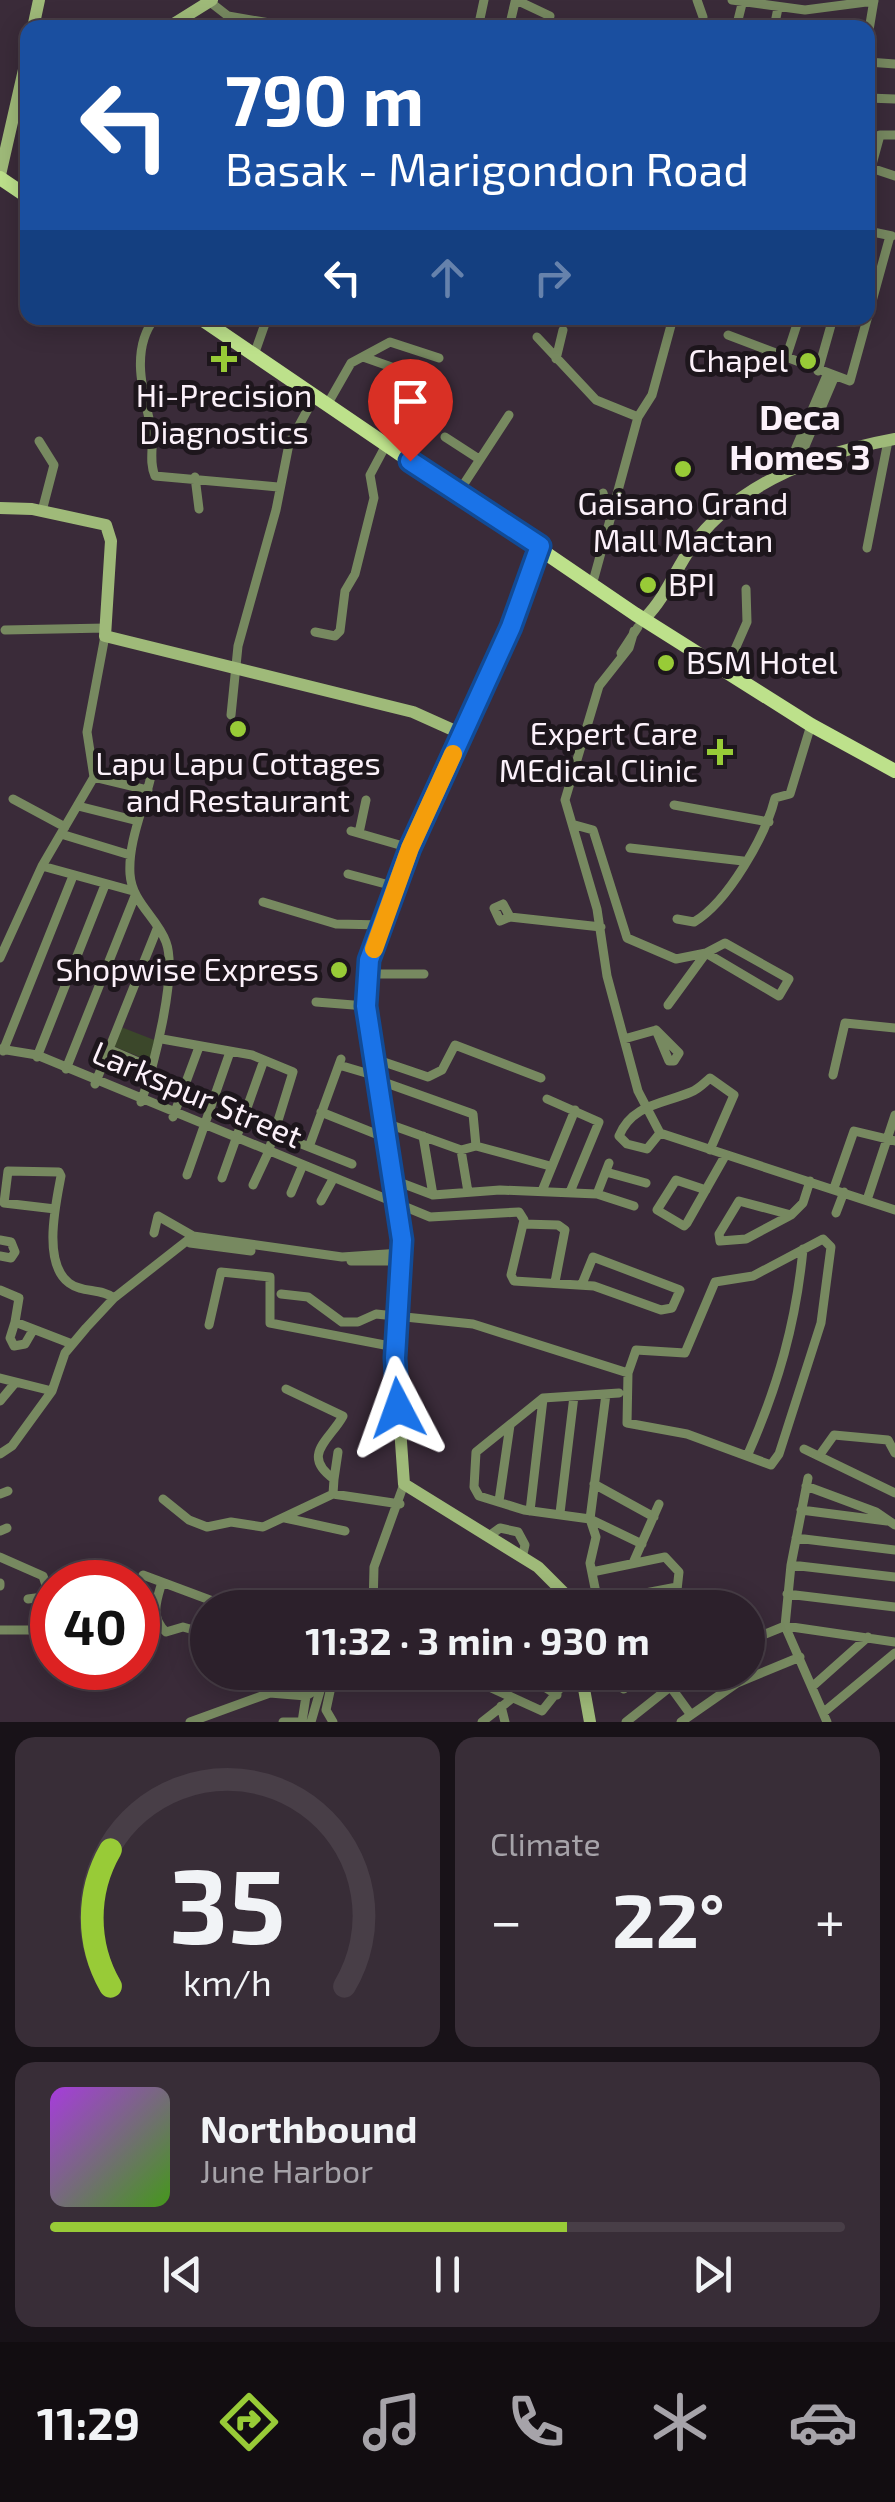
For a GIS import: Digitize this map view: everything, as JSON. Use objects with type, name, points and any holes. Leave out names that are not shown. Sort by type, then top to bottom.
[{"type":"main road","points":[[210,325],[725,672],[895,771]]},
{"type":"main road","points":[[556,557],[594,578],[645,618]]},
{"type":"street","points":[[697,0],[704,17]]},
{"type":"street","points":[[732,0],[778,8],[874,1]]},
{"type":"street","points":[[180,20],[211,1],[228,16],[252,20]]},
{"type":"street","points":[[516,1],[550,16]]},
{"type":"street","points":[[776,20],[778,8]]},
{"type":"street","points":[[0,177],[20,88]]},
{"type":"street","points":[[875,153],[880,135],[895,135]]},
{"type":"street","points":[[875,297],[893,236]]},
{"type":"street","points":[[152,325],[141,352],[141,398],[152,429],[155,476],[278,488]]},
{"type":"street","points":[[254,354],[264,325]]},
{"type":"street","points":[[594,578],[638,417],[652,395],[671,325]]},
{"type":"street","points":[[786,358],[796,325]]},
{"type":"street","points":[[791,468],[826,375],[832,325]]},
{"type":"street","points":[[728,335],[850,381],[867,325]]},
{"type":"street","points":[[556,360],[563,330]]},
{"type":"street","points":[[537,338],[596,400],[638,417]]},
{"type":"street","points":[[231,715],[236,666],[289,444],[344,371],[366,358],[396,342],[439,358]]},
{"type":"street","points":[[366,358],[420,377]]},
{"type":"street","points":[[458,492],[510,415]]},
{"type":"street","points":[[445,437],[479,459]]},
{"type":"street","points":[[867,548],[891,440],[826,454],[791,468],[710,527],[634,631],[632,642],[600,686],[566,795],[601,928],[606,976],[644,1108],[660,1133],[895,1210]]},
{"type":"street","points":[[39,441],[54,465],[42,511]]},
{"type":"street","points":[[315,632],[336,636],[340,631],[344,591],[356,574],[374,498],[370,476],[386,445]]},
{"type":"street","points":[[195,477],[199,509]]},
{"type":"street","points":[[602,493],[610,520]]},
{"type":"street","points":[[0,508],[42,511],[101,523],[110,530],[106,632],[86,732],[88,758],[95,773],[148,790]]},
{"type":"street","points":[[373,1590],[374,1568],[404,1484],[395,1347],[401,1257],[366,1006],[368,974],[410,848],[511,627],[540,546]]},
{"type":"street","points":[[725,672],[747,622],[746,590]]},
{"type":"street","points":[[5,630],[106,632],[413,712],[462,734]]},
{"type":"street","points":[[677,919],[694,922],[703,917],[728,889],[768,822],[774,798],[790,794],[811,725]]},
{"type":"street","points":[[0,958],[42,866],[95,773]]},
{"type":"street","points":[[66,1070],[134,894],[130,855],[151,776]]},
{"type":"street","points":[[13,799],[63,831],[130,855]]},
{"type":"street","points":[[366,800],[355,832],[410,848]]},
{"type":"street","points":[[674,805],[768,822]]},
{"type":"street","points":[[78,806],[138,821]]},
{"type":"street","points":[[575,825],[593,830],[627,938],[676,959],[732,944],[789,979],[779,996],[706,953]]},
{"type":"street","points":[[630,848],[743,861]]},
{"type":"street","points":[[42,866],[134,894],[168,946],[162,1040],[141,1101]]},
{"type":"street","points":[[348,874],[397,888]]},
{"type":"street","points":[[1,1052],[73,876]]},
{"type":"street","points":[[37,1058],[105,885]]},
{"type":"street","points":[[263,902],[336,924],[384,925]]},
{"type":"street","points":[[510,916],[601,928]]},
{"type":"street","points":[[95,1082],[157,929]]},
{"type":"street","points":[[668,1005],[706,953]]},
{"type":"street","points":[[368,974],[424,974]]},
{"type":"street","points":[[316,1002],[366,1006]]},
{"type":"street","points":[[832,1075],[845,1023],[895,1028]]},
{"type":"street","points":[[624,1039],[656,1030]]},
{"type":"street","points":[[162,1040],[264,1060],[294,1072],[268,1154],[252,1186]]},
{"type":"street","points":[[375,1059],[428,1077],[442,1070],[455,1045],[541,1078]]},
{"type":"street","points":[[174,1115],[199,1047]]},
{"type":"street","points":[[108,1050],[152,1068]]},
{"type":"street","name":"Larkspur Street","points":[[1,1052],[37,1058],[332,1181],[430,1217],[512,1210],[519,1212],[524,1224]]},
{"type":"street","points":[[187,1175],[230,1052]]},
{"type":"street","points":[[222,1178],[264,1060]]},
{"type":"street","points":[[309,1146],[340,1062],[366,1073]]},
{"type":"street","points":[[660,1133],[647,1149],[621,1140],[625,1122],[644,1108],[715,1080],[734,1094],[710,1150]]},
{"type":"street","points":[[389,1084],[473,1114],[476,1146]]},
{"type":"street","points":[[547,1099],[600,1122],[570,1192]]},
{"type":"street","points":[[542,1191],[575,1110]]},
{"type":"street","points":[[322,1112],[386,1138]]},
{"type":"street","points":[[866,1200],[891,1140],[895,1115]]},
{"type":"street","points":[[383,1122],[461,1150],[476,1146],[550,1166]]},
{"type":"street","points":[[836,1214],[854,1131],[891,1140]]},
{"type":"street","points":[[422,1136],[433,1195]]},
{"type":"street","points":[[294,1140],[352,1164]]},
{"type":"street","points":[[461,1150],[468,1192]]},
{"type":"street","points":[[706,1190],[676,1180],[657,1210],[684,1226],[706,1190],[725,1156]]},
{"type":"street","points":[[291,1193],[302,1168]]},
{"type":"street","points":[[597,1194],[607,1168],[646,1183]]},
{"type":"street","points":[[55,1209],[4,1203],[8,1171],[58,1172],[55,1209],[52,1241],[65,1278],[72,1285],[114,1298]]},
{"type":"street","points":[[321,1201],[332,1181]]},
{"type":"street","points":[[791,1215],[739,1201],[718,1238],[746,1239],[791,1215],[803,1202],[810,1181]]},
{"type":"street","points":[[404,1184],[433,1195],[542,1191],[597,1194],[634,1206]]},
{"type":"street","points":[[154,1232],[158,1216],[191,1240],[344,1262],[359,1256],[401,1257]]},
{"type":"street","points":[[554,1282],[565,1230],[558,1225],[524,1224],[511,1275],[514,1281],[582,1284],[661,1310],[672,1308],[680,1290],[593,1258],[582,1284]]},
{"type":"street","points":[[824,1239],[830,1242],[821,1323],[780,1454],[770,1464],[687,1434],[627,1422],[628,1374],[640,1347],[682,1354],[688,1350],[715,1282],[753,1276],[824,1239]]},
{"type":"street","points":[[0,1240],[11,1242],[15,1252],[10,1258],[0,1256]]},
{"type":"street","points":[[0,1454],[12,1446],[52,1390],[72,1344],[114,1298],[191,1240]]},
{"type":"street","points":[[748,1454],[790,1343],[803,1249]]},
{"type":"street","points":[[209,1324],[221,1272],[270,1277],[270,1323],[395,1347]]},
{"type":"street","points":[[0,1290],[19,1298],[10,1338],[14,1346],[25,1344],[32,1332]]},
{"type":"street","points":[[282,1294],[308,1297],[342,1322],[358,1322],[376,1314],[473,1324],[628,1374]]},
{"type":"street","points":[[16,1322],[32,1332],[72,1344]]},
{"type":"street","points":[[0,1378],[52,1390]]},
{"type":"street","points":[[0,1401],[15,1382]]},
{"type":"street","points":[[286,1388],[342,1416],[324,1438],[318,1460],[322,1471],[334,1478]]},
{"type":"street","points":[[596,1590],[592,1572],[596,1538],[590,1519],[606,1394]]},
{"type":"street","points":[[619,1394],[543,1398],[476,1454],[476,1492],[523,1509],[590,1519],[642,1544]]},
{"type":"street","points":[[560,1513],[574,1396]]},
{"type":"street","points":[[513,1530],[523,1509],[543,1398]]},
{"type":"street","points":[[499,1501],[510,1425]]},
{"type":"street","points":[[818,1456],[834,1435],[882,1439],[895,1453]]},
{"type":"street","points":[[804,1449],[894,1491]]},
{"type":"street","points":[[334,1494],[338,1452]]},
{"type":"street","points":[[893,1523],[807,1482],[791,1565],[785,1626],[825,1717],[895,1654]]},
{"type":"street","points":[[404,1484],[522,1558],[559,1590]]},
{"type":"street","points":[[594,1484],[654,1517]]},
{"type":"street","points":[[163,1499],[189,1520],[207,1527],[231,1522],[263,1527],[334,1494],[400,1504]]},
{"type":"street","points":[[633,1564],[660,1504]]},
{"type":"street","points":[[801,1510],[893,1523]]},
{"type":"street","points":[[286,1518],[345,1531]]},
{"type":"street","points":[[489,1536],[513,1530]]},
{"type":"street","points":[[513,1530],[525,1545],[522,1558]]},
{"type":"street","points":[[796,1538],[895,1550]]},
{"type":"street","points":[[0,1557],[30,1570]]},
{"type":"street","points":[[592,1572],[666,1558],[679,1572],[677,1590]]},
{"type":"street","points":[[791,1565],[895,1577]]},
{"type":"street","points":[[190,1592],[162,1582],[155,1611],[166,1632],[190,1629]]},
{"type":"street","points":[[664,1590],[677,1587]]},
{"type":"street","points":[[787,1594],[895,1607]]},
{"type":"street","points":[[765,1634],[785,1626],[895,1642]]},
{"type":"street","points":[[0,1630],[30,1630]]},
{"type":"street","points":[[813,1686],[868,1637]]},
{"type":"street","points":[[672,1690],[686,1719],[737,1683],[800,1657]]},
{"type":"street","points":[[330,1690],[326,1710],[333,1722]]},
{"type":"street","points":[[491,1690],[506,1703],[542,1711],[559,1690]]},
{"type":"street","points":[[549,1690],[557,1695]]},
{"type":"street","points":[[587,1690],[590,1722]]},
{"type":"street","points":[[626,1722],[665,1690]]},
{"type":"street","points":[[190,1722],[270,1692],[306,1696],[320,1691]]},
{"type":"street","points":[[311,1722],[320,1691]]},
{"type":"street","points":[[283,1722],[302,1722],[306,1696]]},
{"type":"street","points":[[482,1722],[506,1703]]},
{"type":"street","points":[[506,1703],[506,1722]]},
{"type":"green space","points":[[121,1027],[157,1041],[150,1061],[113,1046]]},
{"type":"slow traffic","points":[[374,949],[410,848],[453,754]]},
{"type":"place","name":"Hi-Precision Diagnostics","points":[[224,359]]},
{"type":"place","name":"Chapel","points":[[808,361]]},
{"type":"place","name":"Gaisano Grand Mall Mactan","points":[[683,469]]},
{"type":"place","name":"BPI","points":[[648,585]]},
{"type":"place","name":"BSM Hotel","points":[[666,663]]},
{"type":"place","name":"Lapu Lapu Cottages and Restaurant","points":[[238,729]]},
{"type":"place","name":"Expert Care MEdical Clinic","points":[[720,752]]},
{"type":"place","name":"Shopwise Express","points":[[339,970]]},
{"type":"district","name":"Deca Homes 3","points":[[800,438]]},
{"type":"route","points":[[398,1408],[395,1358],[402,1240],[366,1006],[369,960],[410,848],[511,627],[540,546],[410,461]]}]
